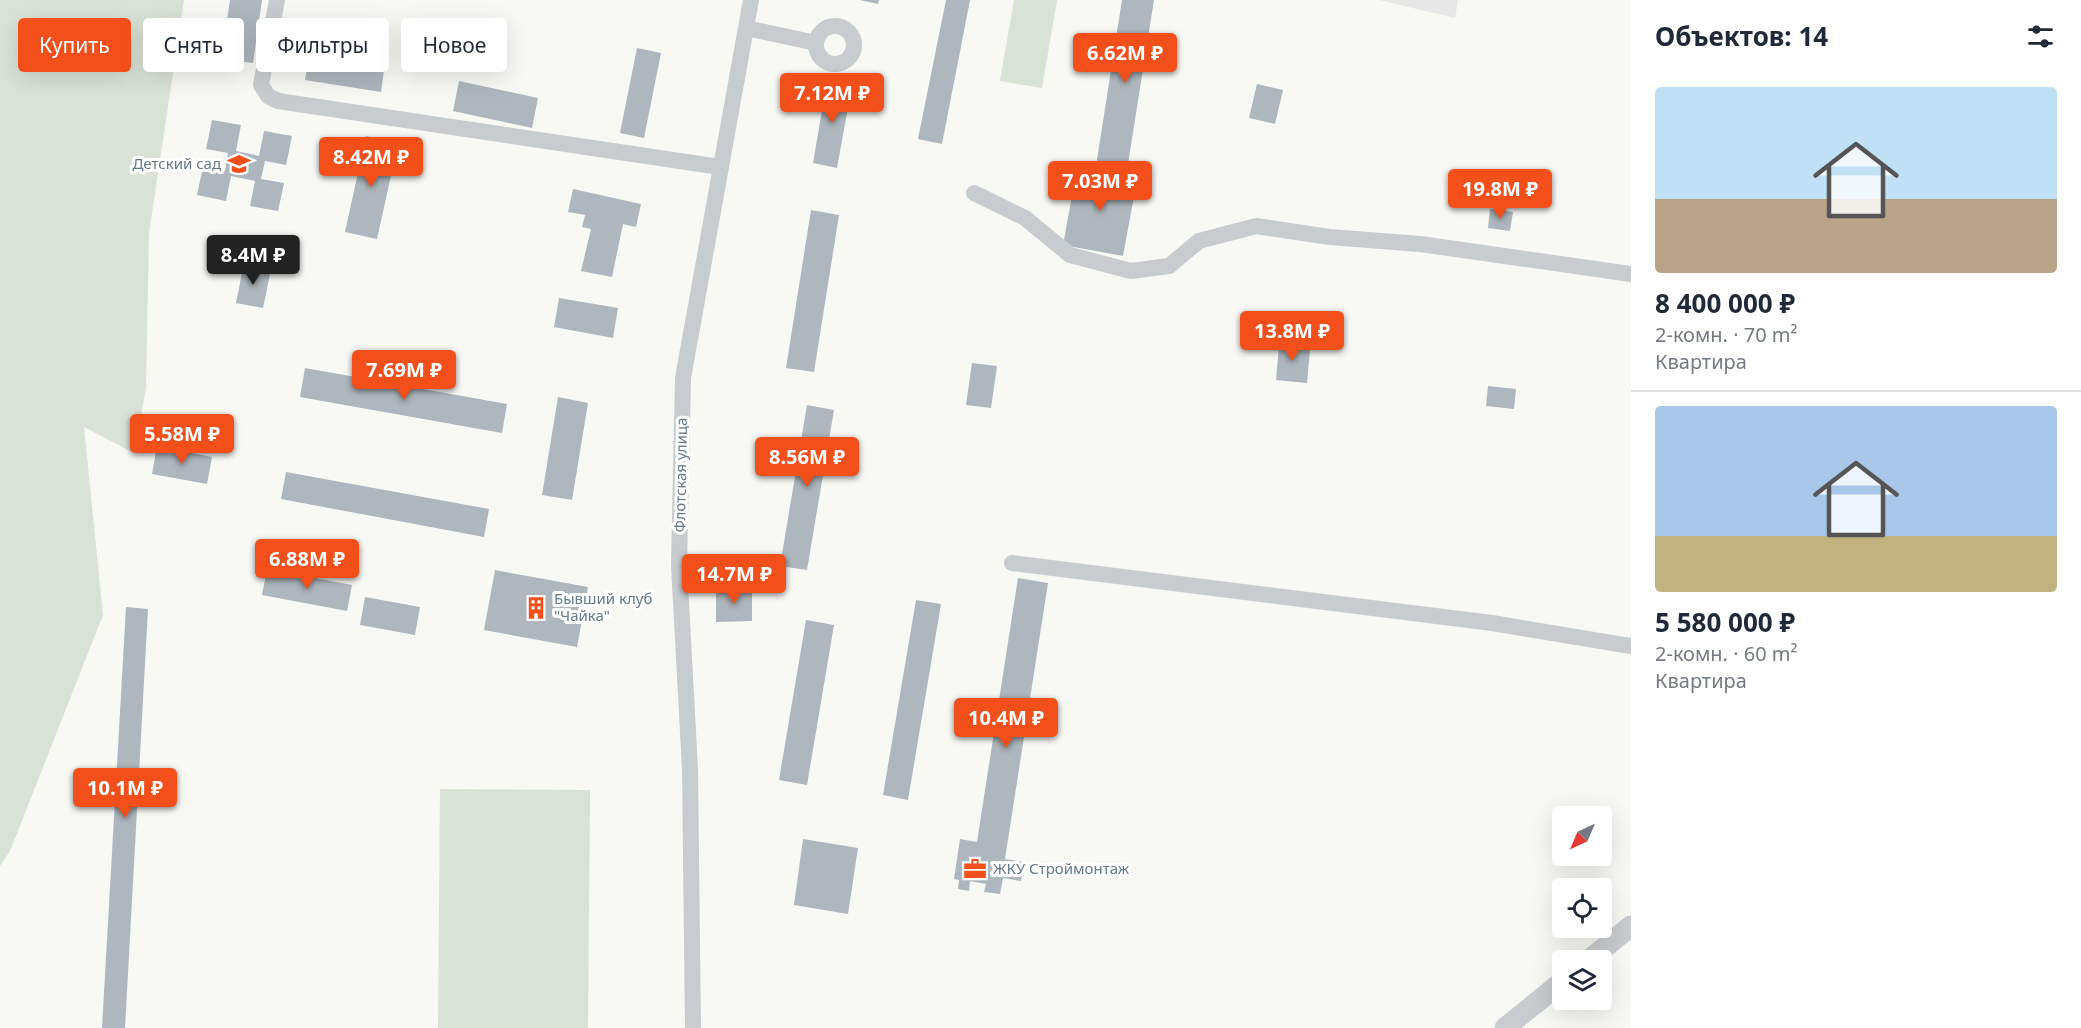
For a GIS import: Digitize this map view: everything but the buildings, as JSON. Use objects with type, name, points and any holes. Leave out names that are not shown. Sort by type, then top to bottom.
[{"type":"street","points":[[277,0],[261,85],[268,96],[278,101],[720,167]]},
{"type":"street","name":"Флотская улица","points":[[693,1028],[690,769],[679,565],[683,378],[751,0]]},
{"type":"street","points":[[746,28],[816,43]]},
{"type":"street","points":[[974,193],[1025,218],[1070,255],[1131,271],[1169,266],[1198,241],[1256,226],[1330,237],[1420,244],[1631,274]]},
{"type":"street","points":[[1012,563],[1492,623],[1631,646]]},
{"type":"street","points":[[1601,950],[1630,927]]},
{"type":"street","points":[[1505,1028],[1552,990]]},
{"type":"shaded area","points":[[0,0],[184,0],[181,18],[143,18],[143,72],[173,72],[149,233],[146,388],[134,453],[84,427],[103,615],[10,851],[0,866]]},
{"type":"shaded area","points":[[1014,0],[1057,0],[1042,88],[1000,81]]},
{"type":"shaded area","points":[[1379,0],[1458,0],[1455,18]]},
{"type":"shaded area","points":[[440,789],[590,790],[588,1028],[438,1028]]},
{"type":"place","name":"Детский сад","points":[[239,164]]},
{"type":"place","name":"Бывший клуб \"Чайка\"","points":[[536,608]]},
{"type":"place","name":"ЖКУ Строймонтаж","points":[[975,869]]}]
